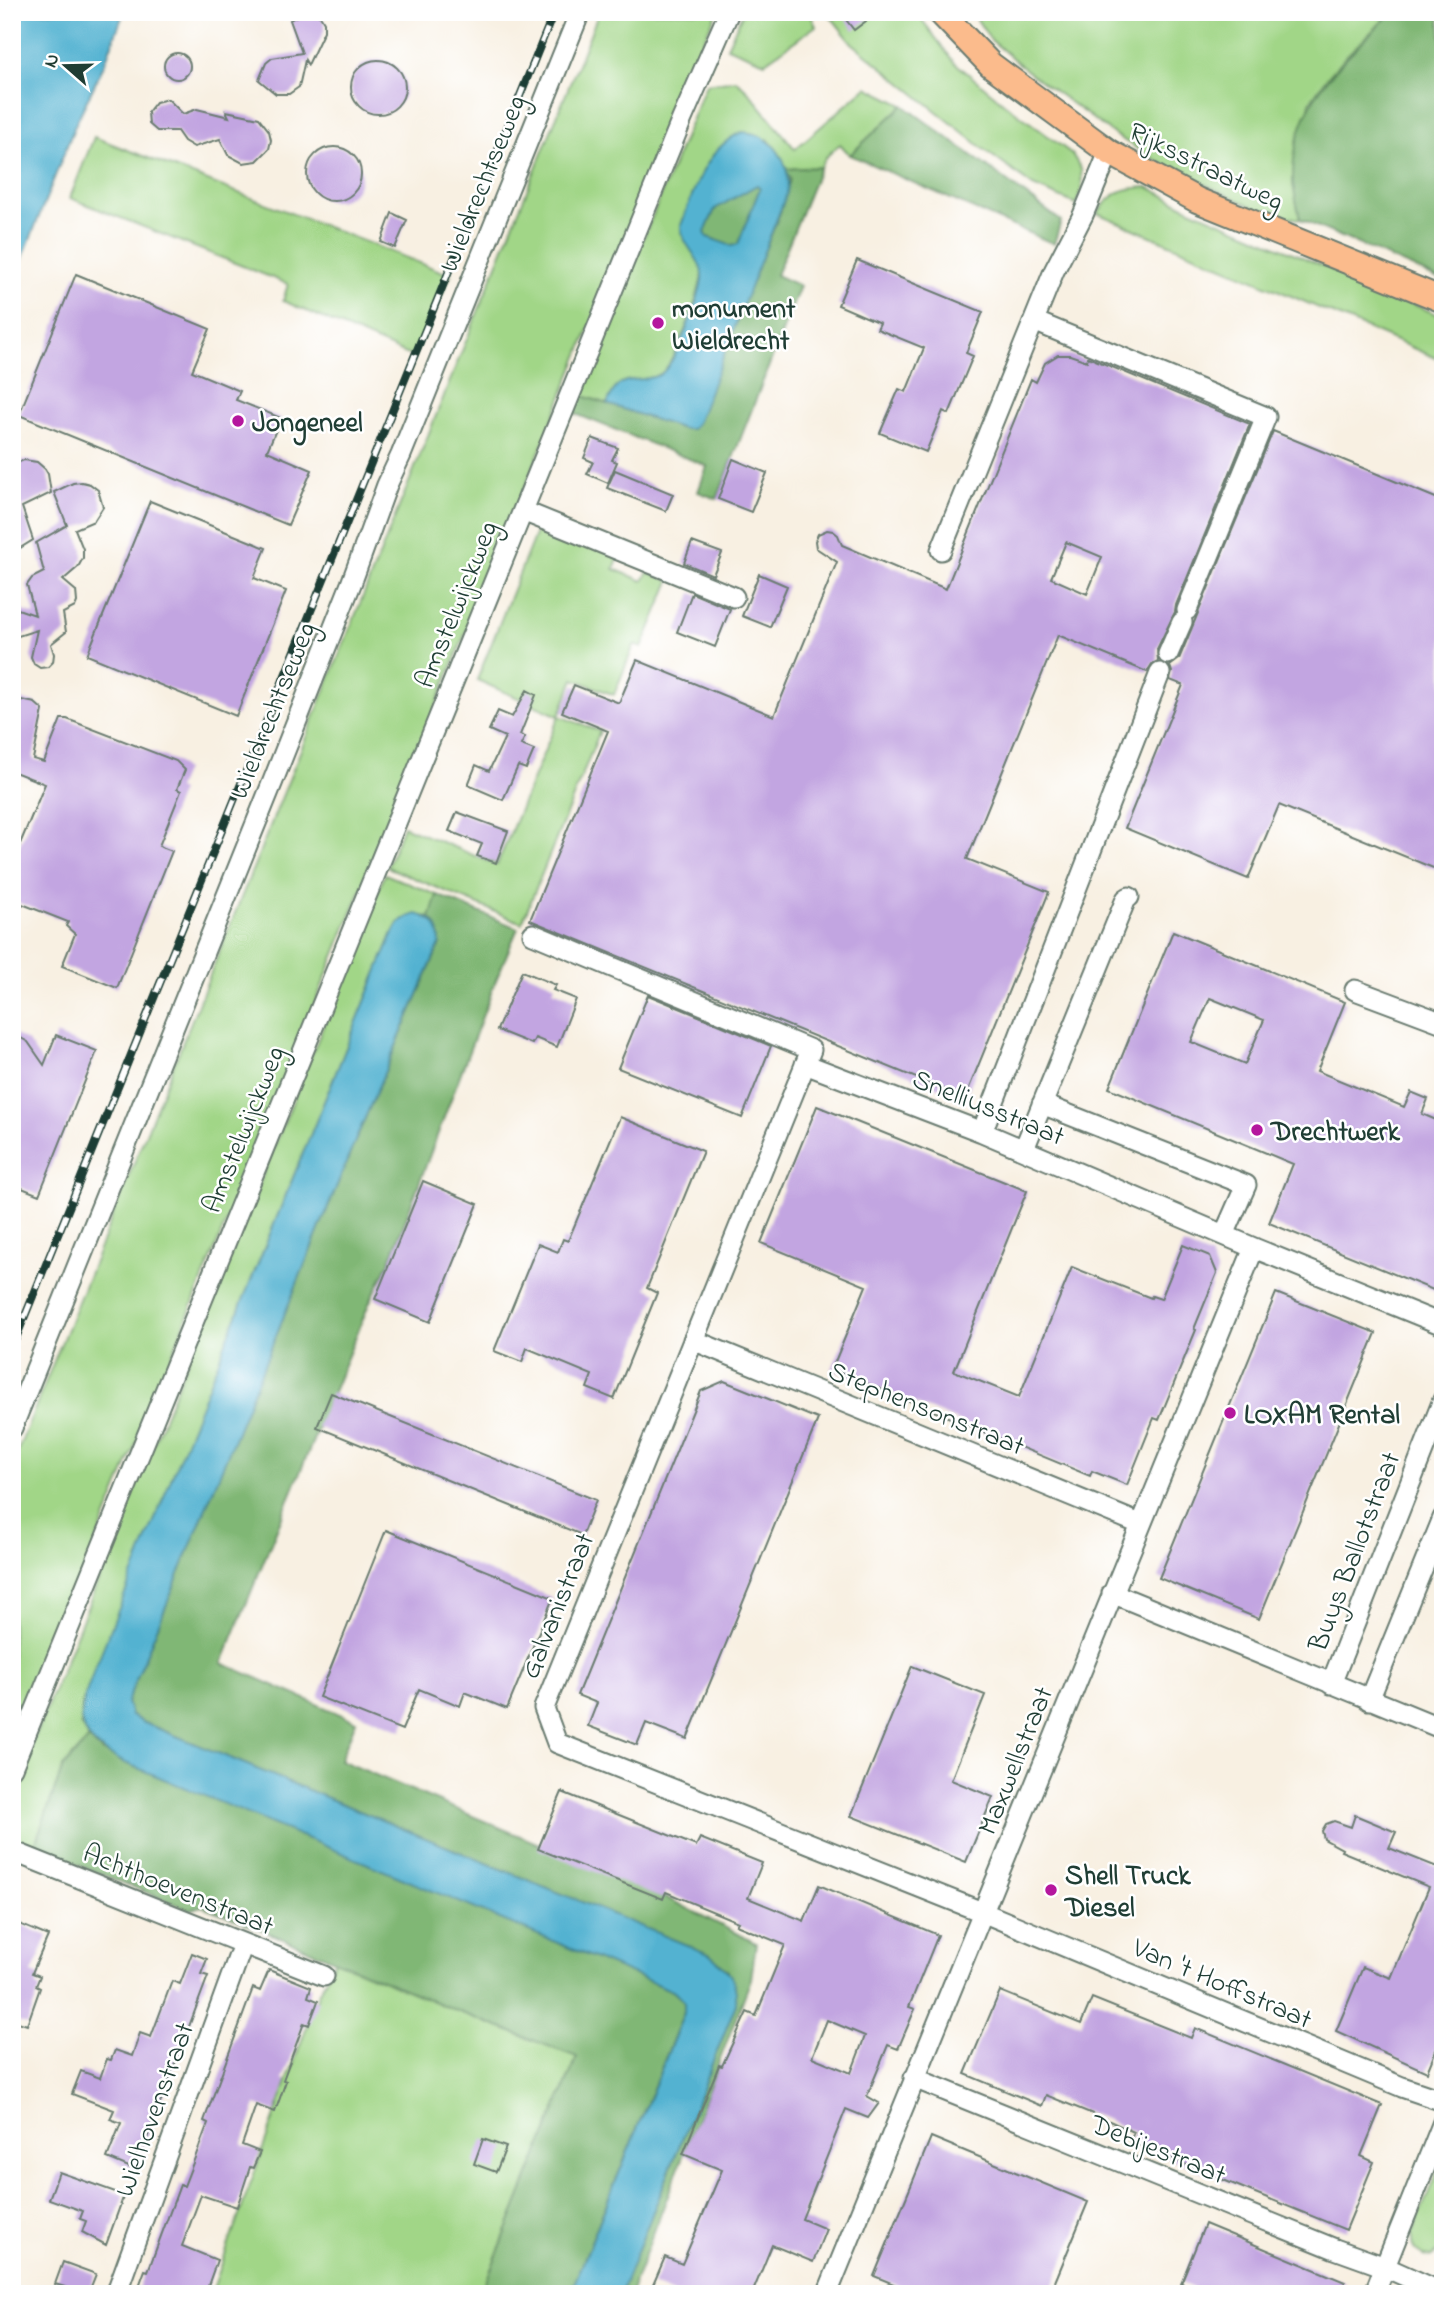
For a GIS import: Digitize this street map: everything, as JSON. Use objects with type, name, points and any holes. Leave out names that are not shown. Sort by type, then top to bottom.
[{"type":"main road","name":"Rijksstraatweg","points":[[940,12],[991,65],[1109,152],[1197,200],[1443,300]]},
{"type":"street","name":"Wieldrechtseweg","points":[[12,1428],[273,781],[387,485],[580,12]]},
{"type":"street","name":"Amstelwijckweg","points":[[12,1768],[682,119],[729,12]]},
{"type":"street","points":[[941,550],[1054,271],[1083,215],[1109,152]]},
{"type":"street","points":[[1034,321],[1266,417],[1168,654]]},
{"type":"street","name":"Amstelwijckweg","points":[[523,511],[734,597]]},
{"type":"street","points":[[982,1132],[1160,673]]},
{"type":"street","points":[[1024,1149],[1126,899],[1129,898]]},
{"type":"street","points":[[533,934],[811,1050],[805,1064]]},
{"type":"street","points":[[1354,990],[1443,1023]]},
{"type":"street","name":"Snelliusstraat","points":[[805,1064],[1024,1149],[1254,1248],[1443,1325]]},
{"type":"street","name":"Galvanistraat","points":[[805,1064],[544,1708],[557,1743],[982,1913]]},
{"type":"street","points":[[1042,1104],[1246,1185],[1224,1235]]},
{"type":"street","name":"Maxwellstraat","points":[[827,2294],[1254,1248]]},
{"type":"street","name":"Stephensonstraat","points":[[693,1340],[1140,1524]]},
{"type":"street","name":"Buys Ballotstraat","points":[[1331,1684],[1443,1399]]},
{"type":"street","points":[[1369,1700],[1443,1518]]},
{"type":"street","name":"Buys Ballotstraat","points":[[1112,1593],[1443,1729]]},
{"type":"street","name":"Achthoevenstraat","points":[[12,1851],[324,1976]]},
{"type":"street","name":"Van 't Hoffstraat","points":[[982,1913],[1402,2087],[1443,2101]]},
{"type":"street","name":"Wielhovenstraat","points":[[116,2294],[243,1944]]},
{"type":"street","name":"Debijestraat","points":[[914,2078],[1322,2244],[1440,2289]]},
{"type":"street","points":[[1374,2294],[1443,2122]]},
{"type":"green space","points":[[599,12],[717,12],[12,1748],[12,1465]]},
{"type":"green space","points":[[743,12],[809,12],[816,26],[765,62],[727,47]]},
{"type":"green space","points":[[827,12],[916,12],[954,62],[1072,154],[1081,169],[1082,189],[1076,204],[1033,186],[986,151],[852,43]]},
{"type":"green space","points":[[972,12],[1392,12],[1347,55],[1310,102],[1293,184],[1300,219],[1268,214],[1166,166],[1115,135],[1030,73],[990,39]]},
{"type":"green space","points":[[1392,12],[1439,12],[1443,55],[1443,281],[1300,219],[1294,191],[1295,154],[1300,129],[1310,106],[1338,67]]},
{"type":"green space","points":[[736,80],[795,149],[867,87],[903,105],[850,155],[840,144],[820,167],[785,169],[779,153],[768,139],[681,233],[699,262],[701,280],[686,326],[665,369],[650,378],[623,382],[607,404],[580,395],[706,84]]},
{"type":"green space","points":[[903,105],[1061,221],[1054,244],[850,155]]},
{"type":"green space","points":[[94,137],[451,275],[413,357],[283,301],[288,284],[70,198]]},
{"type":"green space","points":[[820,167],[776,275],[800,286],[717,499],[698,492],[707,466],[573,413],[580,395],[683,429],[692,429],[780,213],[790,179],[785,169]]},
{"type":"green space","points":[[757,185],[760,188],[738,244],[732,246],[707,237],[705,232],[715,209]]},
{"type":"green space","points":[[1148,187],[1190,209],[1443,317],[1443,361],[1097,213],[1118,192]]},
{"type":"green space","points":[[550,530],[619,556],[614,569],[643,581],[648,572],[670,581],[642,648],[634,645],[614,695],[574,679],[559,716],[477,680],[536,532]]},
{"type":"green space","points":[[559,716],[600,731],[522,923],[387,867],[403,826],[497,865]]},
{"type":"green space","points":[[385,874],[437,895],[430,918],[425,916],[398,923],[393,933],[82,1704],[81,1725],[89,1739],[63,1767],[34,1847],[12,1838],[12,1793]]},
{"type":"green space","points":[[437,895],[518,928],[389,1263],[369,1304],[222,1663],[356,1721],[340,1760],[669,1899],[756,1943],[751,1979],[630,2294],[620,2294],[736,2004],[728,1971],[709,1954],[142,1722],[131,1716],[127,1702],[353,1146],[440,944],[435,923],[430,918]]},
{"type":"green space","points":[[89,1739],[101,1751],[673,1991],[684,2001],[684,2012],[570,2294],[481,2294],[577,2057],[457,2011],[202,1906],[190,1910],[34,1847],[63,1767]]},
{"type":"green space","points":[[335,1960],[457,2011],[578,2057],[481,2294],[211,2294],[319,1992]]},
{"type":"green space","points":[[1443,2156],[1443,2245],[1432,2257],[1423,2256],[1414,2250],[1412,2234]]},
{"type":"water","points":[[12,12],[124,12],[104,65],[76,123],[12,285]]},
{"type":"water","points":[[742,132],[763,138],[772,144],[787,171],[787,193],[698,421],[692,429],[683,429],[607,404],[622,382],[659,375],[672,360],[679,346],[702,279],[702,271],[684,239],[681,225],[702,172],[729,139]],"holes":[[[757,185],[760,188],[738,244],[732,246],[707,237],[705,232],[715,209]]]},
{"type":"water","points":[[417,914],[435,924],[440,943],[353,1146],[127,1702],[131,1716],[142,1722],[709,1954],[726,1970],[735,1987],[736,2004],[620,2294],[570,2294],[684,2013],[684,2001],[673,1991],[123,1762],[93,1742],[85,1732],[82,1721],[85,1696],[97,1663],[393,933],[403,920]]},
{"type":"building","points":[[304,12],[313,12],[321,17],[324,31],[308,65],[305,60],[299,87],[289,94],[276,94],[259,80],[266,63],[272,58],[302,53],[290,20]]},
{"type":"building","points":[[840,12],[878,12],[854,30]]},
{"type":"building","points":[[177,53],[186,57],[190,66],[186,75],[177,79],[168,75],[164,66],[168,57]]},
{"type":"building","points":[[378,60],[397,68],[405,87],[397,106],[378,114],[359,106],[351,87],[359,68]]},
{"type":"building","points":[[168,99],[183,114],[197,109],[229,117],[226,111],[259,118],[269,131],[269,149],[257,161],[243,163],[228,155],[220,139],[194,147],[184,141],[177,131],[157,131],[149,124],[148,112],[156,102]]},
{"type":"building","points":[[334,147],[353,155],[361,174],[353,193],[334,201],[315,193],[307,174],[315,155]]},
{"type":"building","points":[[392,213],[407,220],[395,248],[381,242]]},
{"type":"building","points":[[857,260],[983,312],[966,353],[973,356],[949,414],[943,411],[926,452],[880,433],[899,389],[906,392],[924,348],[877,329],[880,323],[838,305]]},
{"type":"building","points":[[76,274],[210,329],[192,371],[240,391],[236,400],[281,418],[267,451],[312,470],[288,525],[19,415]]},
{"type":"building","points":[[1058,355],[1070,355],[1087,361],[1088,357],[1250,424],[1175,612],[1157,649],[1158,661],[1152,664],[1147,672],[1058,635],[967,859],[1049,892],[965,1098],[530,920],[608,731],[562,712],[574,685],[619,703],[637,660],[774,716],[837,562],[816,548],[818,534],[827,530],[833,531],[842,545],[946,589],[1031,379],[1036,382],[1045,363]],"holes":[[[1066,542],[1102,557],[1087,594],[1051,578]]]},
{"type":"building","points":[[1273,431],[1443,501],[1443,872],[1279,805],[1248,879],[1125,828],[1183,685],[1170,680],[1170,666],[1179,659]]},
{"type":"building","points":[[592,438],[618,448],[612,460],[617,462],[608,483],[587,474],[593,462],[584,458]]},
{"type":"building","points":[[733,459],[767,473],[751,512],[718,499]]},
{"type":"building","points":[[24,460],[37,462],[45,469],[51,493],[22,507],[33,540],[12,553],[12,465]]},
{"type":"building","points":[[615,470],[673,494],[666,511],[607,488]]},
{"type":"building","points":[[82,482],[98,490],[103,507],[94,521],[75,529],[83,549],[83,558],[78,567],[63,580],[76,591],[77,602],[75,607],[63,613],[66,632],[51,644],[53,662],[48,667],[40,668],[34,664],[31,657],[37,630],[12,638],[12,607],[35,615],[27,585],[32,578],[44,572],[36,543],[67,525],[54,492]]},
{"type":"building","points":[[150,501],[266,548],[254,578],[286,591],[236,716],[87,655]]},
{"type":"building","points":[[692,542],[722,553],[713,575],[684,563]]},
{"type":"building","points":[[759,574],[787,586],[770,627],[742,616]]},
{"type":"building","points":[[692,593],[730,609],[715,647],[677,632]]},
{"type":"building","points":[[527,690],[536,695],[520,735],[525,737],[521,745],[534,750],[526,769],[518,766],[503,800],[468,785],[476,765],[489,771],[505,737],[489,730],[498,711],[512,717]]},
{"type":"building","points":[[12,698],[35,703],[43,710],[33,759],[44,762],[61,719],[67,719],[176,761],[185,770],[177,789],[181,791],[159,846],[172,851],[117,988],[62,966],[75,934],[66,926],[68,922],[12,900],[12,863],[45,784],[12,771]]},
{"type":"building","points":[[457,812],[508,831],[496,863],[477,856],[482,844],[449,831]]},
{"type":"building","points":[[1173,931],[1345,1002],[1317,1071],[1404,1107],[1411,1092],[1428,1099],[1422,1114],[1443,1123],[1443,1294],[1269,1223],[1293,1164],[1109,1088]],"holes":[[[1210,998],[1264,1020],[1245,1064],[1191,1042]]]},
{"type":"building","points":[[522,971],[556,985],[553,990],[576,999],[557,1047],[535,1038],[532,1044],[497,1030]]},
{"type":"building","points":[[648,995],[771,1046],[742,1118],[618,1068]]},
{"type":"building","points":[[12,1033],[28,1042],[44,1065],[56,1035],[97,1051],[39,1195],[12,1184]]},
{"type":"building","points":[[817,1106],[1027,1191],[954,1371],[1019,1397],[1072,1267],[1151,1298],[1161,1299],[1183,1245],[1210,1256],[1217,1273],[1159,1420],[1154,1418],[1127,1485],[1092,1471],[1090,1476],[832,1369],[866,1286],[761,1243]]},
{"type":"building","points":[[620,1117],[703,1151],[647,1288],[657,1293],[614,1399],[587,1388],[592,1375],[527,1348],[522,1362],[494,1351],[538,1244],[558,1252],[563,1239],[568,1241]]},
{"type":"building","points":[[423,1181],[478,1204],[430,1322],[375,1299]]},
{"type":"building","points":[[1276,1293],[1376,1333],[1259,1619],[1159,1578]]},
{"type":"building","points":[[724,1381],[818,1419],[687,1739],[646,1723],[637,1745],[588,1726],[597,1703],[577,1695],[701,1391]]},
{"type":"building","points":[[331,1393],[596,1500],[582,1535],[317,1427]]},
{"type":"building","points":[[386,1530],[553,1598],[507,1709],[465,1692],[460,1706],[419,1689],[402,1730],[319,1697]]},
{"type":"building","points":[[912,1666],[985,1695],[951,1780],[993,1797],[966,1862],[851,1816]]},
{"type":"building","points":[[562,1792],[696,1846],[700,1838],[762,1863],[748,1898],[804,1921],[819,1885],[938,1935],[909,2007],[915,2009],[898,2049],[888,2045],[867,2096],[879,2103],[868,2118],[846,2109],[802,2219],[826,2229],[813,2262],[772,2245],[752,2294],[675,2294],[653,2285],[665,2257],[682,2264],[722,2170],[683,2154],[719,2065],[722,2066],[747,2012],[756,2016],[785,1945],[666,1892],[663,1899],[538,1849]],"holes":[[[827,2020],[865,2036],[851,2073],[812,2057]]]},
{"type":"building","points":[[1355,1815],[1396,1832],[1389,1848],[1437,1867],[1443,1854],[1443,2033],[1427,2072],[1336,2031],[1363,1967],[1391,1978],[1429,1887],[1341,1851],[1342,1849],[1324,1839],[1322,1831],[1326,1824],[1334,1821],[1351,1827]]},
{"type":"building","points":[[12,1921],[48,1936],[32,1973],[40,1976],[36,1986],[40,1988],[27,2025],[12,2020]]},
{"type":"building","points":[[192,1953],[207,1959],[201,1974],[208,1976],[144,2146],[140,2144],[131,2168],[107,2158],[121,2123],[110,2119],[114,2110],[72,2094],[81,2071],[100,2078],[107,2059],[111,2060],[115,2050],[132,2056],[140,2033],[151,2037],[172,1981],[180,1984]]},
{"type":"building","points":[[269,1970],[311,1987],[308,1997],[318,2001],[309,2025],[304,2023],[283,2080],[286,2081],[275,2112],[256,2105],[242,2145],[260,2152],[253,2168],[250,2167],[237,2207],[201,2195],[182,2246],[217,2260],[205,2294],[140,2294],[141,2290],[138,2289],[145,2270],[148,2271],[180,2185],[184,2186],[208,2123],[204,2121],[253,1988],[260,1991]]},
{"type":"building","points":[[1000,1991],[1081,2024],[1092,1998],[1191,2038],[1195,2028],[1382,2105],[1361,2156],[1374,2162],[1346,2230],[1145,2148],[1130,2141],[1134,2132],[1105,2119],[1046,2095],[1042,2106],[965,2074]]},
{"type":"building","points":[[931,2137],[1088,2202],[1050,2294],[918,2294],[874,2276]]},
{"type":"building","points":[[483,2139],[506,2147],[496,2172],[474,2164]]},
{"type":"building","points":[[59,2172],[124,2195],[106,2245],[82,2232],[86,2221],[80,2219],[83,2211],[49,2199]]},
{"type":"building","points":[[1205,2224],[1345,2282],[1340,2294],[1192,2294],[1195,2289],[1181,2283]]},
{"type":"building","points":[[63,2262],[96,2274],[88,2294],[55,2284]]},
{"type":"railway","points":[[12,1348],[554,12]]},
{"type":"place","name":"monument Wieldrecht","points":[[658,323]]},
{"type":"place","name":"Jongeneel","points":[[238,421]]},
{"type":"place","name":"Drechtwerk","points":[[1257,1130]]},
{"type":"place","name":"LOXAM Rental","points":[[1230,1413]]},
{"type":"place","name":"Shell Truck Diesel","points":[[1051,1890]]}]
